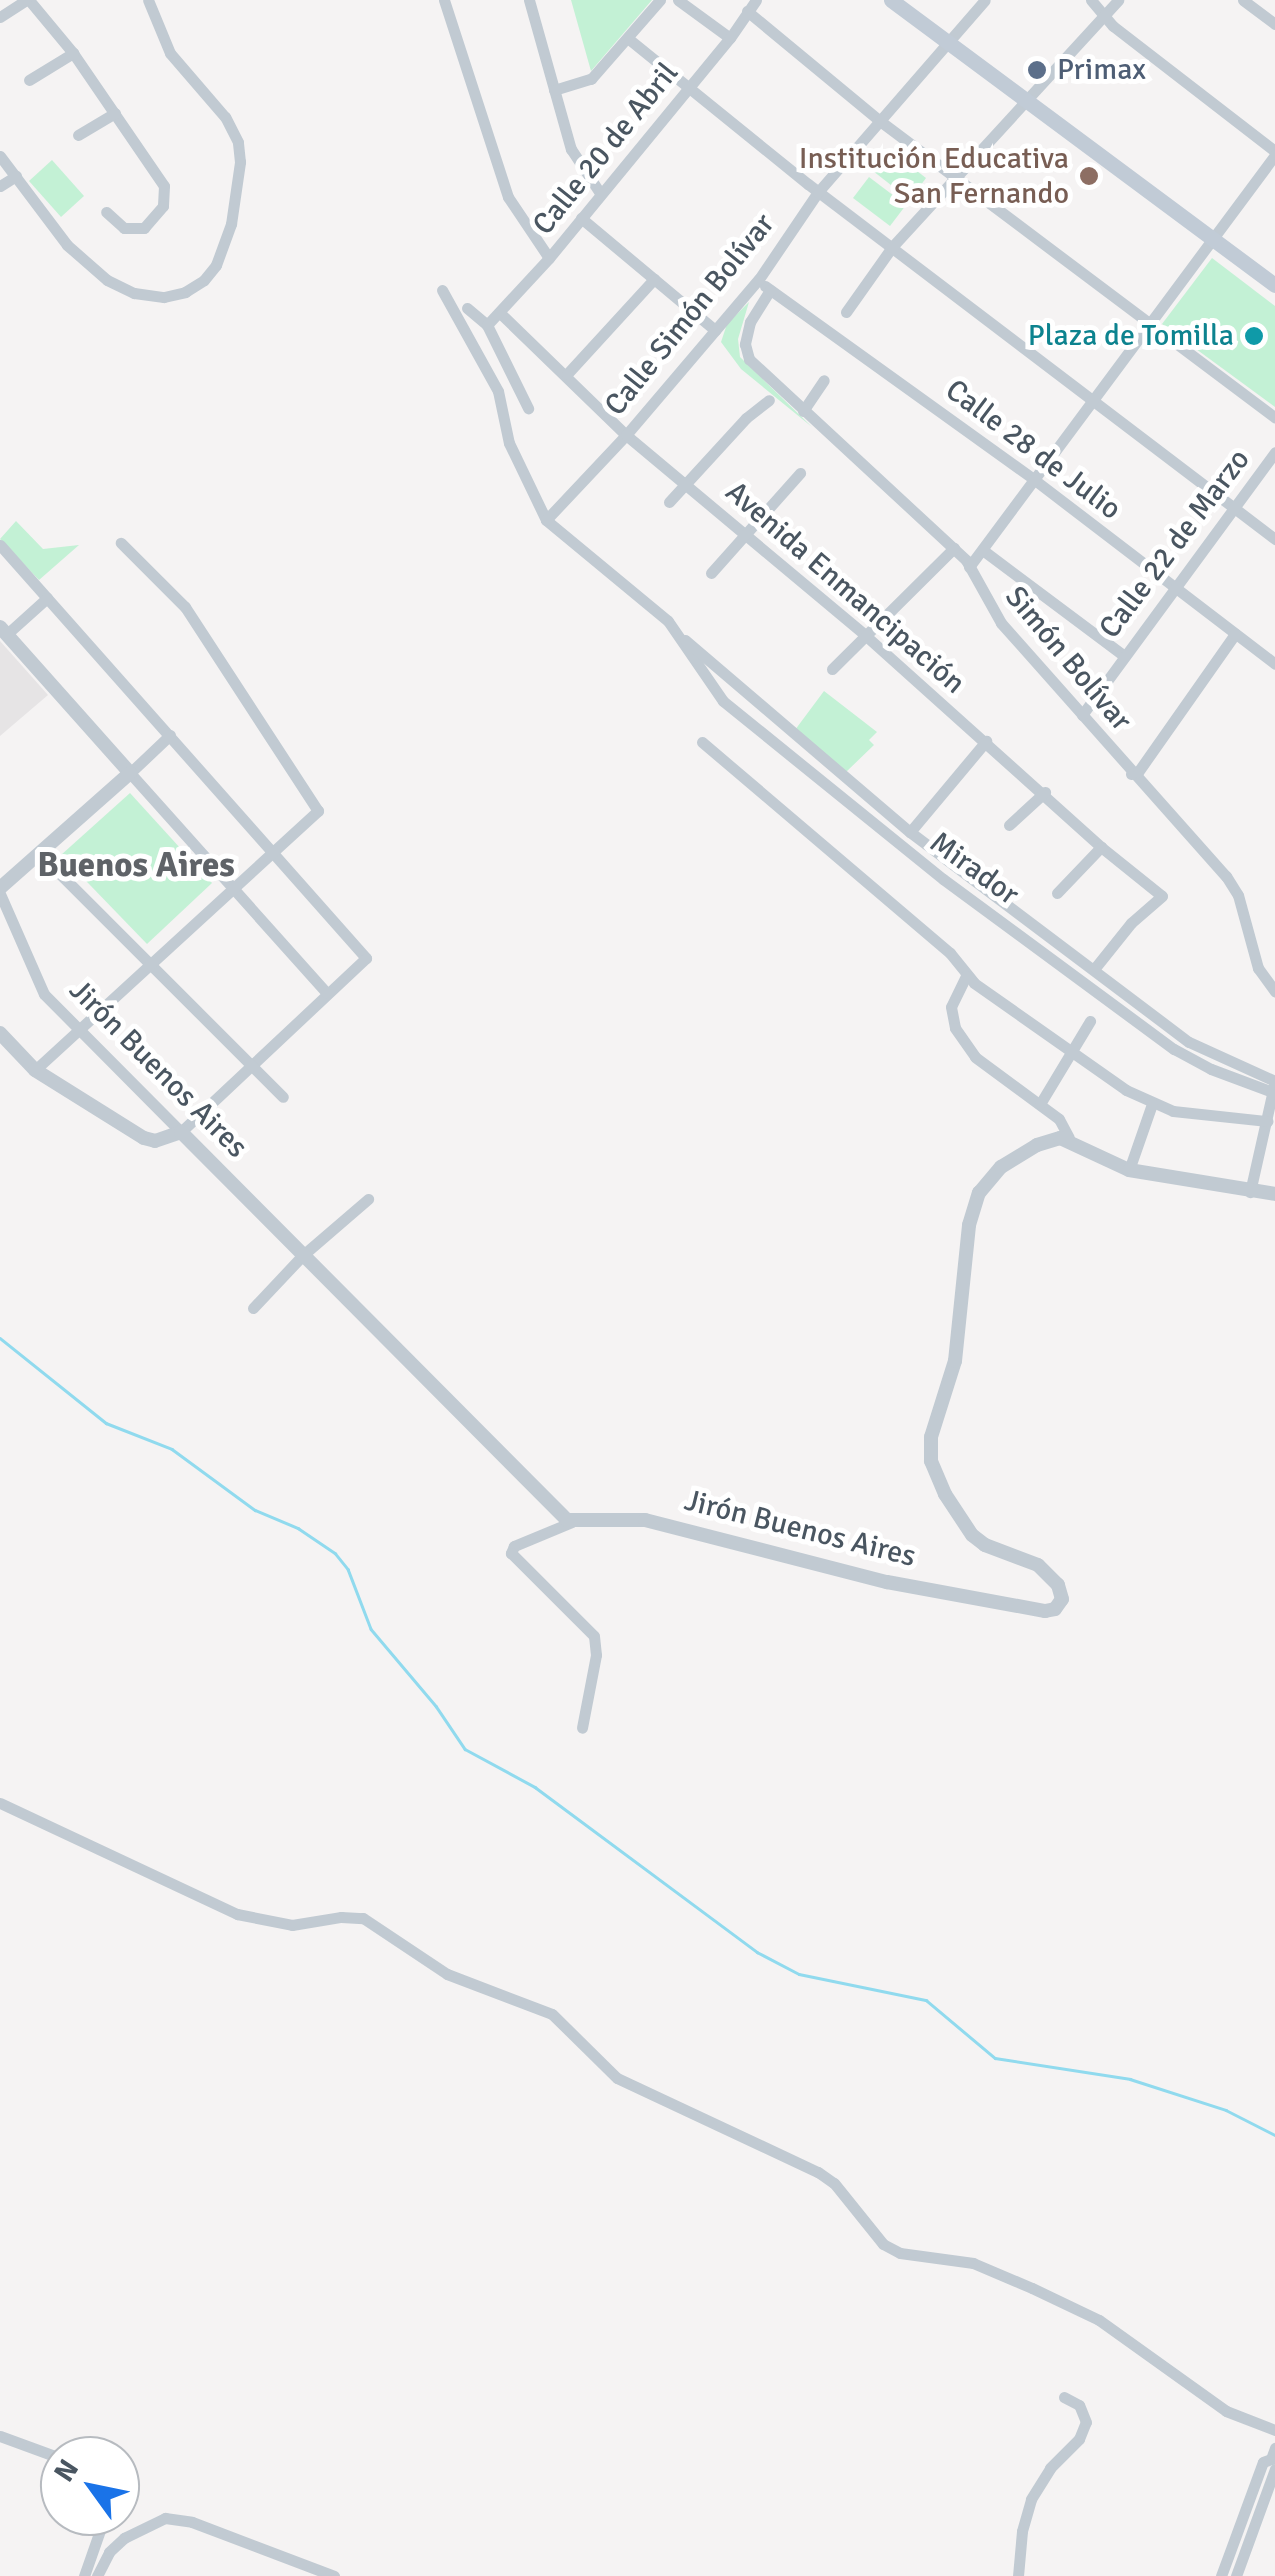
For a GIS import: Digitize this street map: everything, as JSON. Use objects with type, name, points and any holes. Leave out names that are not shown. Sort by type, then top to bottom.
[{"type":"main road","points":[[891,0],[1275,285]]},
{"type":"street","points":[[0,16],[28,0],[74,54],[156,172],[165,197],[158,215],[138,230],[124,228],[106,212]]},
{"type":"street","points":[[0,156],[67,245],[116,285],[148,297],[170,297],[194,287],[212,272],[232,224],[240,162],[238,142],[225,117],[170,53],[148,0]]},
{"type":"street","points":[[444,0],[508,198],[548,258]]},
{"type":"street","points":[[529,0],[571,149],[600,193]]},
{"type":"street","points":[[554,90],[591,79],[630,40],[660,0]]},
{"type":"street","points":[[678,0],[730,38]]},
{"type":"street","name":"Calle 20 de Abril","points":[[487,325],[548,258],[730,38],[756,0]]},
{"type":"street","name":"Calle Simón Bolívar","points":[[546,520],[626,436],[760,278],[818,192],[985,0]]},
{"type":"street","points":[[969,567],[1275,153],[1104,18],[1091,0]]},
{"type":"street","points":[[846,312],[892,247],[1118,0]]},
{"type":"street","points":[[1243,0],[1275,24]]},
{"type":"street","points":[[747,11],[880,122],[1275,418]]},
{"type":"street","points":[[630,40],[818,192],[1275,538]]},
{"type":"street","points":[[29,80],[74,54]]},
{"type":"street","points":[[78,135],[115,113]]},
{"type":"street","points":[[0,186],[16,176]]},
{"type":"street","points":[[581,218],[715,330]]},
{"type":"street","name":"Calle 28 de Julio","points":[[760,278],[770,290],[1036,481],[1275,664]]},
{"type":"street","points":[[567,374],[654,279]]},
{"type":"street","name":"Mirador","points":[[442,290],[498,391],[509,443],[546,520],[653,607],[682,637],[910,832],[1198,1048],[1274,1088]]},
{"type":"street","name":"Simón Bolívar","points":[[770,290],[750,322],[746,352],[803,411],[954,548],[1000,623],[1226,876],[1238,895],[1258,968],[1275,992]]},
{"type":"street","points":[[467,308],[487,325],[528,408]]},
{"type":"street","name":"Avenida Enmancipación","points":[[500,313],[567,374],[626,436],[866,636],[1045,792],[1101,848],[1162,896],[1130,923],[1095,968]]},
{"type":"street","points":[[803,411],[824,380]]},
{"type":"street","points":[[668,502],[746,418],[769,400]]},
{"type":"street","name":"Calle 22 de Marzo","points":[[1082,715],[1275,452]]},
{"type":"street","points":[[711,573],[800,473]]},
{"type":"street","points":[[35,1070],[148,962],[318,811],[185,608],[121,543]]},
{"type":"street","points":[[0,546],[366,958],[326,992],[254,1068],[181,1132],[150,1141],[35,1070],[0,1032]]},
{"type":"street","points":[[832,669],[954,548]]},
{"type":"street","points":[[984,551],[1123,655]]},
{"type":"street","points":[[46,598],[3,630],[326,992]]},
{"type":"street","points":[[1131,774],[1138,772],[1235,634]]},
{"type":"street","name":"Mirador","points":[[682,637],[723,701],[943,879],[1174,1048],[1212,1070],[1274,1088]]},
{"type":"street","points":[[0,891],[170,735]]},
{"type":"street","points":[[910,832],[986,741]]},
{"type":"street","points":[[702,742],[950,953],[966,976],[1070,1052],[1152,1104],[1210,1117],[1267,1120]]},
{"type":"street","points":[[1009,825],[1045,792]]},
{"type":"street","points":[[1056,893],[1101,848]]},
{"type":"street","points":[[41,855],[283,1097]]},
{"type":"street","name":"Jirón Buenos Aires","points":[[0,891],[44,994],[556,1512],[572,1522],[644,1520],[904,1585],[1045,1611],[1055,1609],[1062,1592],[1047,1572],[972,1535],[938,1482],[930,1449],[955,1362],[976,1200],[992,1176],[1017,1156],[1051,1139],[1069,1138]]},
{"type":"street","points":[[966,976],[950,1006],[955,1028],[975,1057],[1059,1118],[1069,1138],[1129,1170],[1275,1194]]},
{"type":"street","points":[[1040,1104],[1090,1021]]},
{"type":"street","points":[[1250,1192],[1274,1088]]},
{"type":"street","points":[[1129,1170],[1152,1104]]},
{"type":"street","points":[[253,1308],[303,1255],[368,1199]]},
{"type":"street","points":[[572,1522],[514,1546],[512,1553],[594,1636],[596,1655],[582,1728]]},
{"type":"street","points":[[0,1803],[238,1914],[292,1925],[341,1917],[364,1918],[447,1974],[552,2014],[616,2078],[818,2172],[834,2183],[883,2244],[900,2253],[973,2263],[1032,2288],[1099,2320],[1226,2411],[1275,2430]]},
{"type":"street","points":[[1018,2576],[1022,2532],[1032,2499],[1050,2468],[1079,2439],[1086,2422],[1080,2405],[1064,2396]]},
{"type":"street","points":[[0,2436],[40,2451]]},
{"type":"street","points":[[1221,2576],[1264,2462],[1274,2460],[1236,2576]]},
{"type":"street","points":[[97,2576],[108,2552],[124,2538],[165,2518],[192,2522],[334,2576]]},
{"type":"street","points":[[84,2576],[99,2536]]},
{"type":"shaded area","points":[[0,641],[48,695],[0,736]]},
{"type":"green space","points":[[571,0],[652,0],[591,71]]},
{"type":"green space","points":[[890,150],[926,178],[910,200],[873,171]]},
{"type":"green space","points":[[52,160],[84,196],[61,217],[29,181]]},
{"type":"green space","points":[[869,177],[906,205],[890,226],[853,198]]},
{"type":"green space","points":[[1212,258],[1275,306],[1275,407],[1162,324]]},
{"type":"green space","points":[[749,302],[738,339],[740,357],[812,427],[741,369],[721,342],[727,324]]},
{"type":"green space","points":[[16,521],[43,549],[79,545],[39,580],[0,539]]},
{"type":"green space","points":[[824,691],[877,732],[869,740],[874,745],[846,772],[795,730]]},
{"type":"green space","points":[[130,793],[212,883],[147,944],[61,855]]},
{"type":"waterway","points":[[0,1338],[106,1423],[172,1449],[255,1510],[298,1528],[335,1553],[348,1569],[371,1629],[436,1706],[465,1749],[535,1787],[757,1952],[799,1974],[926,2000],[995,2058],[1130,2079],[1226,2110],[1275,2135]]},
{"type":"place","name":"Primax","points":[[1037,70]]},
{"type":"place","name":"Institución Educativa San Fernando","points":[[1089,176]]},
{"type":"place","name":"Plaza de Tomilla","points":[[1254,336]]},
{"type":"district","name":"Buenos Aires","points":[[136,865]]}]
